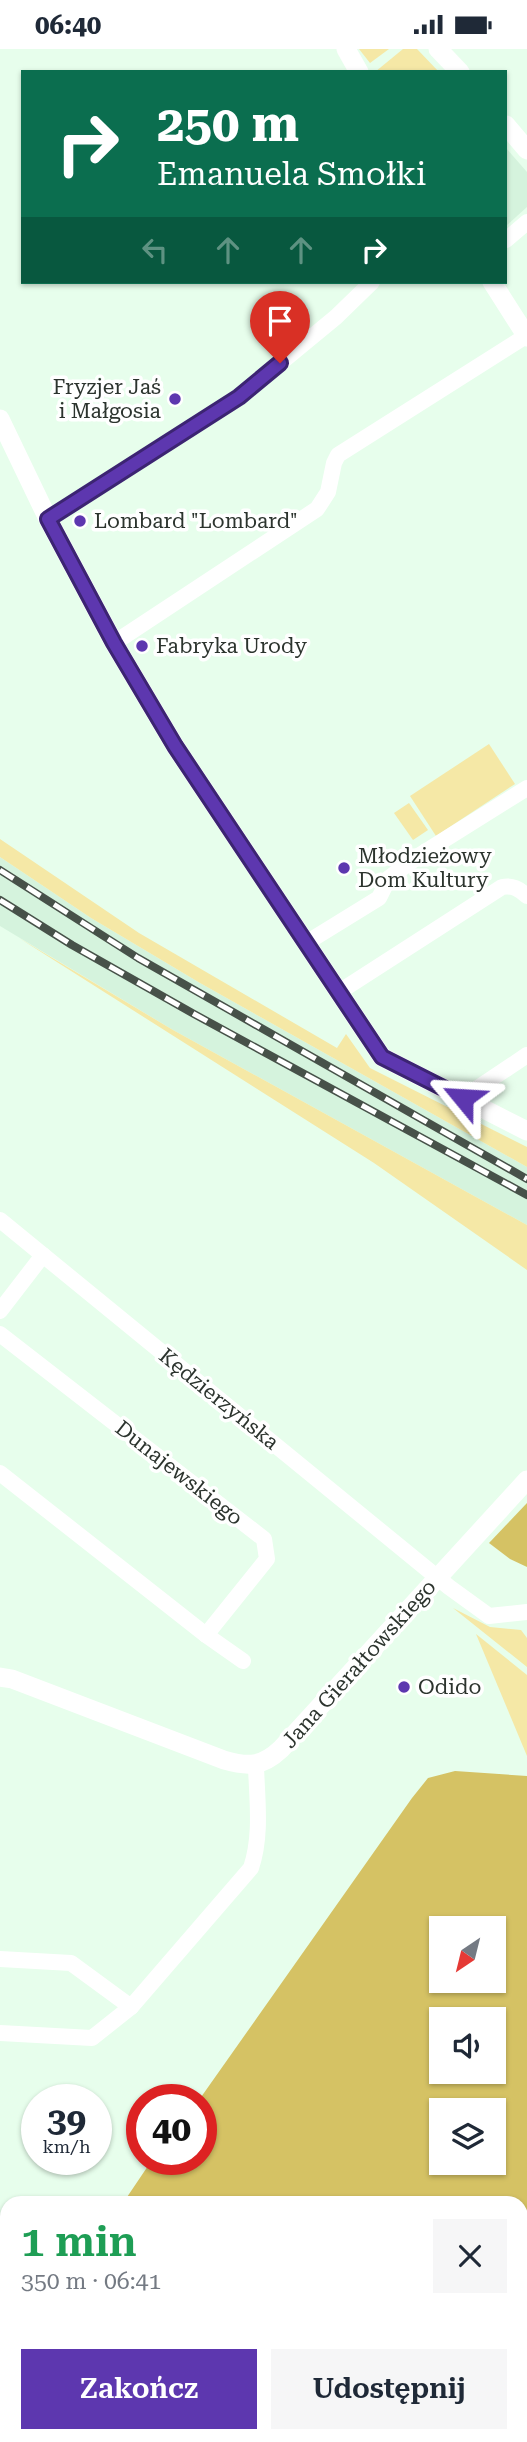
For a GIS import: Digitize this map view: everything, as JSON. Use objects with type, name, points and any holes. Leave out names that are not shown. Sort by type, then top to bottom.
[{"type":"street","points":[[346,49],[358,70]]},
{"type":"street","points":[[438,49],[458,70]]},
{"type":"street","points":[[507,126],[527,150]]},
{"type":"street","points":[[507,239],[527,222]]},
{"type":"street","points":[[48,519],[239,397],[336,317],[370,284]]},
{"type":"street","points":[[114,643],[317,509],[328,492],[338,455],[527,337],[493,284]]},
{"type":"street","points":[[0,419],[48,519],[114,643],[175,746],[382,1057],[527,1131]]},
{"type":"street","points":[[306,943],[379,898],[389,878],[420,855],[527,788]]},
{"type":"street","points":[[338,992],[502,887],[519,889],[527,896]]},
{"type":"street","points":[[463,1098],[527,1055]]},
{"type":"street","name":"Kędzierzyńska","points":[[0,1220],[437,1579],[489,1616],[527,1612]]},
{"type":"street","points":[[0,1311],[43,1255]]},
{"type":"street","name":"Dunajewskiego","points":[[0,1334],[264,1539],[267,1559],[206,1635]]},
{"type":"street","points":[[0,1473],[243,1661]]},
{"type":"street","name":"Jana Gierałtowskiego","points":[[256,1766],[270,1760],[281,1749],[527,1480]]},
{"type":"street","points":[[0,1677],[12,1679],[224,1760],[256,1766],[258,1831],[257,1851],[251,1868],[131,2007],[92,2038],[0,2033]]},
{"type":"street","points":[[0,1959],[71,1963],[131,2007]]},
{"type":"shaded area","points":[[359,49],[389,49],[370,63]]},
{"type":"shaded area","points":[[403,49],[417,49],[437,70],[377,70]]},
{"type":"shaded area","points":[[507,149],[527,172],[527,207],[507,225]]},
{"type":"shaded area","points":[[489,744],[515,784],[436,836],[410,796]]},
{"type":"shaded area","points":[[409,803],[428,830],[413,840],[394,813]]},
{"type":"shaded area","points":[[0,839],[139,933],[337,1048],[346,1034],[370,1068],[527,1147],[527,1167],[200,983],[91,918],[0,857]]},
{"type":"shaded area","points":[[0,857],[91,918],[200,983],[527,1167],[527,1225],[173,1030],[0,926]]},
{"type":"shaded area","points":[[19,938],[173,1030],[527,1225],[527,1270],[374,1163]]},
{"type":"shaded area","points":[[527,1503],[527,1567],[510,1559],[489,1543]]},
{"type":"shaded area","points":[[453,1608],[490,1627],[521,1630],[527,1638],[527,1667]]},
{"type":"shaded area","points":[[476,1634],[527,1675],[527,1756]]},
{"type":"shaded area","points":[[455,1771],[527,1776],[527,2196],[128,2196],[142,2175],[217,2175],[217,2084],[210,2084],[428,1778]]},
{"type":"railway","points":[[0,870],[138,958],[527,1179]]},
{"type":"railway","points":[[0,900],[72,945],[194,1014],[527,1195]]},
{"type":"place","name":"Fryzjer Jaś i Małgosia","points":[[175,399]]},
{"type":"place","name":"Lombard \"Lombard\"","points":[[80,521]]},
{"type":"place","name":"Fabryka Urody","points":[[142,646]]},
{"type":"place","name":"Młodzieżowy Dom Kultury","points":[[344,868]]},
{"type":"place","name":"Odido","points":[[404,1687]]},
{"type":"route","points":[[280,363],[239,397],[48,519],[114,643],[175,746],[382,1057],[463,1098]]}]
